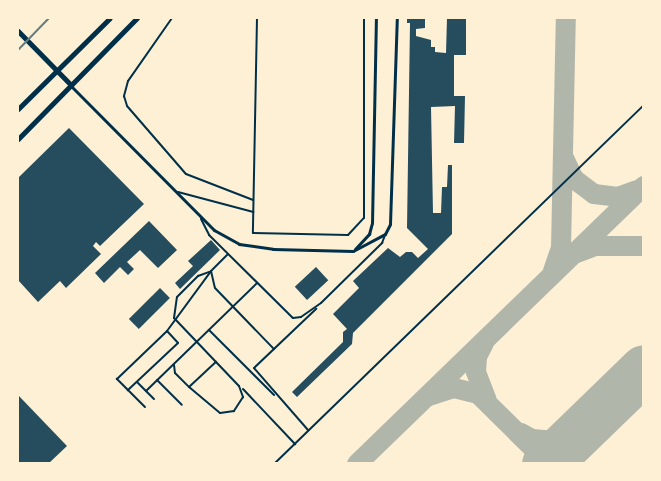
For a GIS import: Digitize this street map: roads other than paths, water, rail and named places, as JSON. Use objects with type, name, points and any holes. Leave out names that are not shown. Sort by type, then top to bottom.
[{"type":"main road","points":[[18,110],[110,18]]},
{"type":"main road","points":[[18,139],[137,18]]},
{"type":"main road","points":[[18,31],[56,72],[71,85]]},
{"type":"street","points":[[352,251],[369,234],[372,223],[376,18]]},
{"type":"street","points":[[71,85],[214,230],[239,244],[274,249],[352,251],[385,234],[390,224],[397,18]]},
{"type":"lane","points":[[172,18],[128,81],[124,96],[127,106],[186,174],[253,200]]},
{"type":"lane","points":[[256,18],[252,233],[348,235],[364,218],[364,18]]},
{"type":"lane","points":[[274,464],[644,105]]},
{"type":"lane","points":[[176,192],[253,212]]},
{"type":"lane","points":[[200,217],[209,235],[293,318],[301,317],[321,303]]},
{"type":"lane","points":[[309,430],[276,396],[254,368],[382,242],[385,234]]},
{"type":"lane","points":[[145,407],[117,379],[167,331],[174,318],[211,271],[228,254]]},
{"type":"lane","points":[[211,271],[215,288],[274,349]]},
{"type":"lane","points":[[174,318],[177,296],[198,276],[211,271]]},
{"type":"lane","points":[[146,391],[257,283]]},
{"type":"lane","points":[[174,318],[295,444]]},
{"type":"lane","points":[[209,330],[268,391],[276,396]]},
{"type":"lane","points":[[128,390],[178,342],[167,331]]},
{"type":"lane","points":[[189,387],[216,362]]},
{"type":"lane","points":[[173,364],[175,373],[213,410],[227,413],[241,404],[243,397],[239,386]]},
{"type":"lane","points":[[157,380],[182,406]]},
{"type":"lane","points":[[137,382],[154,399]]},
{"type":"railway","points":[[18,50],[49,18]]}]
